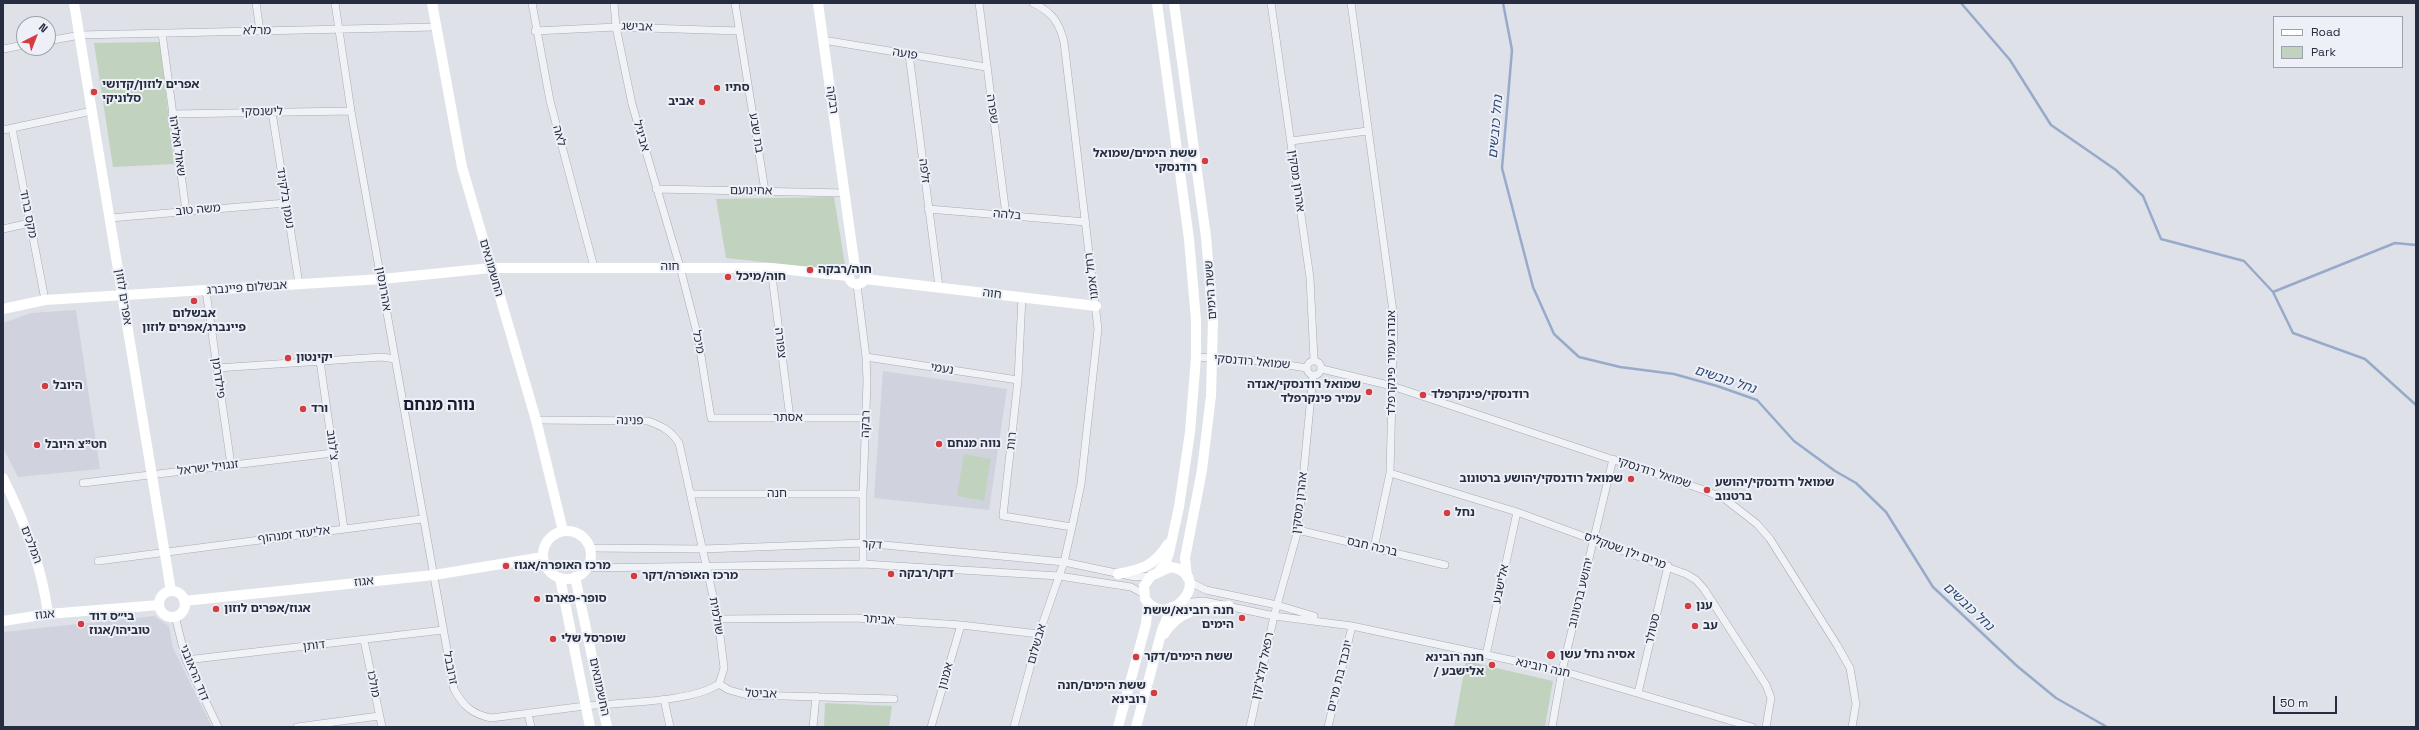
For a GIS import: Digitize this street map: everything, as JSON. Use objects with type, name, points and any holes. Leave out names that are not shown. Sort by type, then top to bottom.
[{"type":"street","name":"אפרים לוזון","points":[[74,3],[171,591]]},
{"type":"street","points":[[256,3],[260,30]]},
{"type":"street","name":"אהרונסון","points":[[334,3],[351,111],[382,279],[422,519],[434,575]]},
{"type":"street","name":"החשמונאים","points":[[432,3],[435,27],[462,167],[536,420],[563,531]]},
{"type":"street","name":"לאה","points":[[532,3],[535,31],[550,101],[594,267]]},
{"type":"street","name":"אביגיל","points":[[614,3],[616,26],[632,104],[680,266]]},
{"type":"street","name":"בת שבע","points":[[735,3],[765,191]]},
{"type":"street","name":"רבקה","points":[[818,3],[845,193],[852,272]]},
{"type":"street","name":"שפרה","points":[[979,3],[1006,215]]},
{"type":"street","name":"רחל אמנו","points":[[1034,3],[1047,10],[1056,19],[1061,28],[1098,328],[1081,484],[1064,562]]},
{"type":"street","name":"ששת הימים","points":[[1155,573],[1165,564],[1172,539],[1186,460],[1196,357],[1196,305],[1192,263],[1157,3]]},
{"type":"street","name":"ששת הימים","points":[[1174,3],[1209,261],[1213,304],[1213,358],[1203,463],[1185,558],[1189,579]]},
{"type":"street","name":"אהרון מסקין","points":[[1271,3],[1310,278],[1314,360]]},
{"type":"street","name":"אנדה עמיר פינקרפלד","points":[[1351,3],[1367,131],[1394,319],[1390,473],[1374,548]]},
{"type":"street","name":"אבישג","points":[[535,31],[616,26],[739,31]]},
{"type":"street","name":"מרלא","points":[[56,40],[80,35],[435,27]]},
{"type":"street","name":"שאול ואליהו","points":[[162,33],[186,211]]},
{"type":"street","name":"פועה","points":[[823,40],[986,67]]},
{"type":"street","points":[[3,49],[16,47]]},
{"type":"street","name":"זלפה","points":[[909,54],[939,287]]},
{"type":"street","name":"לישנסקי","points":[[172,114],[351,111]]},
{"type":"street","points":[[3,130],[92,112]]},
{"type":"street","name":"נעמן בלקינד","points":[[272,112],[299,284]]},
{"type":"street","name":"מקס ברוד","points":[[12,128],[45,300]]},
{"type":"street","points":[[1291,141],[1367,131]]},
{"type":"street","name":"אחינועם","points":[[656,189],[845,193]]},
{"type":"street","name":"משה טוב","points":[[110,218],[286,203]]},
{"type":"street","name":"בלהה","points":[[928,209],[1086,222]]},
{"type":"street","points":[[3,229],[30,223]]},
{"type":"street","name":"חוה","points":[[491,268],[680,266],[852,272]]},
{"type":"street","name":"מיכל","points":[[680,266],[698,337],[710,418]]},
{"type":"street","name":"אבשלום פיינברג","points":[[3,309],[45,300],[382,279],[491,268]]},
{"type":"street","name":"צפורה","points":[[771,268],[790,418]]},
{"type":"street","points":[[862,270],[861,282],[850,282],[852,272],[862,270]]},
{"type":"street","name":"רבקה","points":[[861,282],[866,357],[863,564]]},
{"type":"street","name":"חוה","points":[[861,282],[939,287],[1096,306]]},
{"type":"street","name":"פילדרמן","points":[[206,291],[231,465]]},
{"type":"street","name":"רות","points":[[1022,297],[1018,380],[1003,516],[1072,527]]},
{"type":"street","points":[[217,368],[382,356],[395,359]]},
{"type":"street","name":"נעמי","points":[[866,357],[1018,380]]},
{"type":"street","name":"שמואל רודנסקי","points":[[1196,357],[1261,361],[1307,368]]},
{"type":"street","points":[[1314,360],[1320,363],[1322,369],[1318,375],[1309,373],[1307,368],[1310,362],[1314,360]]},
{"type":"street","name":"צ'לנוב","points":[[320,361],[344,529]]},
{"type":"street","name":"שמואל רודנסקי","points":[[1322,369],[1392,386],[1613,459],[1704,490],[1724,499],[1757,524],[1770,539],[1850,668],[1856,704],[1852,727]]},
{"type":"street","name":"אהרון מסקין","points":[[1277,605],[1298,530],[1313,375]]},
{"type":"street","name":"אסתר","points":[[710,418],[866,418]]},
{"type":"street","name":"פנינה","points":[[536,420],[648,421],[663,426],[673,433],[679,443],[702,549]]},
{"type":"street","name":"זנגויל ישראל","points":[[83,483],[333,453]]},
{"type":"street","name":"יהושע ברטונוב","points":[[1552,727],[1562,671],[1613,459]]},
{"type":"street","name":"מרים ילן שטקליס","points":[[1390,473],[1517,512],[1668,566],[1696,580],[1704,589],[1766,685],[1771,698],[1766,727]]},
{"type":"street","name":"המלכים","points":[[4,481],[35,550],[45,586],[48,614]]},
{"type":"street","name":"חנה","points":[[691,494],[863,494]]},
{"type":"street","name":"אלישבע","points":[[1486,655],[1517,512]]},
{"type":"street","name":"אליעזר זמנהוף","points":[[98,561],[165,551],[422,519]]},
{"type":"street","name":"ברכה חבס","points":[[1298,530],[1446,565]]},
{"type":"street","points":[[563,531],[577,533],[587,542],[590,548],[591,555],[586,568],[575,577],[560,578],[548,570],[543,557],[548,540],[563,531]]},
{"type":"street","points":[[1118,574],[1136,570],[1155,561],[1172,539]]},
{"type":"street","name":"דקר","points":[[590,548],[702,549],[863,543],[1064,562],[1135,577],[1155,573]]},
{"type":"street","name":"שולמית","points":[[702,549],[718,619],[724,668],[719,684]]},
{"type":"street","name":"אגוז","points":[[184,601],[434,575],[543,557]]},
{"type":"street","name":"אבשלום","points":[[1014,727],[1040,634],[1064,562]]},
{"type":"street","name":"דקר","points":[[586,568],[863,564],[1059,576],[1130,587],[1144,594]]},
{"type":"street","name":"סטולר","points":[[1638,693],[1668,566]]},
{"type":"street","points":[[1118,727],[1146,624],[1148,604],[1144,594],[1144,586],[1155,573],[1171,567],[1178,568],[1189,579],[1186,597],[1175,606],[1162,630],[1136,727]]},
{"type":"street","name":"זרובבל","points":[[434,575],[454,689],[460,701],[469,710],[477,715],[491,718],[585,706]]},
{"type":"street","name":"החשמונאים","points":[[575,577],[607,727]]},
{"type":"street","name":"החשמונאים","points":[[560,578],[590,727]]},
{"type":"street","name":"חנה רובינא","points":[[1189,579],[1206,590],[1277,605],[1330,621],[1562,671],[1752,727]]},
{"type":"street","points":[[171,591],[179,594],[184,601],[182,612],[175,616],[165,614],[159,605],[163,594],[171,591]]},
{"type":"street","name":"חנה רובינא","points":[[1175,606],[1204,601],[1274,616],[1330,621]]},
{"type":"street","points":[[1148,604],[1159,609],[1175,606]]},
{"type":"street","name":"אגוז","points":[[3,621],[48,614],[159,605]]},
{"type":"street","name":"רפאל קלצ'קין","points":[[1250,727],[1277,605]]},
{"type":"street","points":[[1156,652],[1165,633],[1182,614],[1204,607],[1229,606]]},
{"type":"street","name":"דוד הראובני","points":[[175,616],[186,660],[218,727]]},
{"type":"street","name":"אביתר","points":[[718,619],[855,618],[961,625],[1040,634]]},
{"type":"street","name":"אמנון","points":[[931,727],[961,625]]},
{"type":"street","name":"יוכבד בת מרים","points":[[1328,727],[1352,626]]},
{"type":"street","name":"דותן","points":[[186,660],[443,630]]},
{"type":"street","name":"מולכו","points":[[364,640],[382,727]]},
{"type":"street","points":[[585,706],[664,699],[705,691],[719,684]]},
{"type":"street","name":"אביטל","points":[[719,684],[729,690],[747,695],[894,699]]},
{"type":"street","points":[[813,727],[816,696]]},
{"type":"street","points":[[664,699],[670,727]]},
{"type":"street","points":[[528,713],[531,727]]},
{"type":"street","points":[[297,727],[380,716]]},
{"type":"shaded area","name":"היובל","points":[[76,310],[100,469],[18,477],[3,448],[3,323],[31,313]]},
{"type":"shaded area","name":"נווה מנחם","points":[[883,371],[1007,389],[989,510],[874,498]]},
{"type":"shaded area","points":[[154,616],[169,626],[173,648],[212,727],[3,727],[3,632]]},
{"type":"green space","points":[[160,42],[174,164],[113,167],[94,43]]},
{"type":"green space","points":[[834,197],[846,271],[726,258],[716,199]]},
{"type":"green space","points":[[964,454],[991,459],[984,501],[957,496]]},
{"type":"green space","points":[[1466,661],[1553,681],[1545,727],[1454,727]]},
{"type":"green space","points":[[825,703],[892,706],[889,727],[824,727]]},
{"type":"waterway","name":"נחל כובשים","points":[[1503,3],[1512,50],[1502,168],[1533,287],[1554,334],[1579,357],[1620,367],[1674,374],[1717,386],[1757,400],[1794,441],[1835,471],[1856,483],[1886,512],[1933,587],[2017,666],[2056,698],[2107,727]]},
{"type":"waterway","points":[[1961,3],[2010,60],[2051,125],[2116,170],[2143,196],[2161,239],[2244,261],[2273,292],[2293,333],[2365,359],[2416,405]]},
{"type":"waterway","points":[[2273,292],[2395,243],[2416,245]]},
{"type":"place","name":"סתיו","points":[[717,88]]},
{"type":"place","name":"אפרים לוזון/קדושי סלוניקי","points":[[94,92]]},
{"type":"place","name":"אביב","points":[[702,102]]},
{"type":"place","name":"ששת הימים/שמואל רודנסקי","points":[[1205,161]]},
{"type":"place","name":"חוה/רבקה","points":[[810,270]]},
{"type":"place","name":"חוה/מיכל","points":[[728,277]]},
{"type":"place","name":"אבשלום פיינברג/אפרים לוזון","points":[[194,301]]},
{"type":"place","name":"יקינטון","points":[[288,358]]},
{"type":"place","name":"היובל","points":[[45,386]]},
{"type":"place","name":"שמואל רודנסקי/אנדה עמיר פינקרפלד","points":[[1369,392]]},
{"type":"place","name":"רודנסקי/פינקרפלד","points":[[1423,395]]},
{"type":"place","name":"ורד","points":[[303,409]]},
{"type":"place","name":"נווה מנחם","points":[[939,444]]},
{"type":"place","name":"חט\"צ היובל","points":[[37,445]]},
{"type":"place","name":"שמואל רודנסקי/יהושע ברטונוב","points":[[1631,479]]},
{"type":"place","name":"שמואל רודנסקי/יהושע ברטנוב","points":[[1707,490]]},
{"type":"place","name":"נחל","points":[[1447,513]]},
{"type":"place","name":"מרכז האופרה/אגוז","points":[[506,566]]},
{"type":"place","name":"דקר/רבקה","points":[[891,574]]},
{"type":"place","name":"מרכז האופרה/דקר","points":[[634,576]]},
{"type":"place","name":"סופר-פארם","points":[[537,599]]},
{"type":"place","name":"ענן","points":[[1688,606]]},
{"type":"place","name":"אגוז/אפרים לוזון","points":[[216,609]]},
{"type":"place","name":"חנה רובינא/ששת הימים","points":[[1242,618]]},
{"type":"place","name":"בי״ס דוד טוביהו/אגוז","points":[[81,624]]},
{"type":"place","name":"עב","points":[[1695,626]]},
{"type":"place","name":"שופרסל שלי","points":[[553,639]]},
{"type":"place","name":"אסיה נחל עשן","points":[[1551,655]]},
{"type":"place","name":"ששת הימים/דקר","points":[[1136,657]]},
{"type":"place","name":"חנה רובינא / אלישבע","points":[[1492,665]]},
{"type":"place","name":"ששת הימים/חנה רובינא","points":[[1154,693]]},
{"type":"district","name":"נווה מנחם","points":[[439,406]]}]
